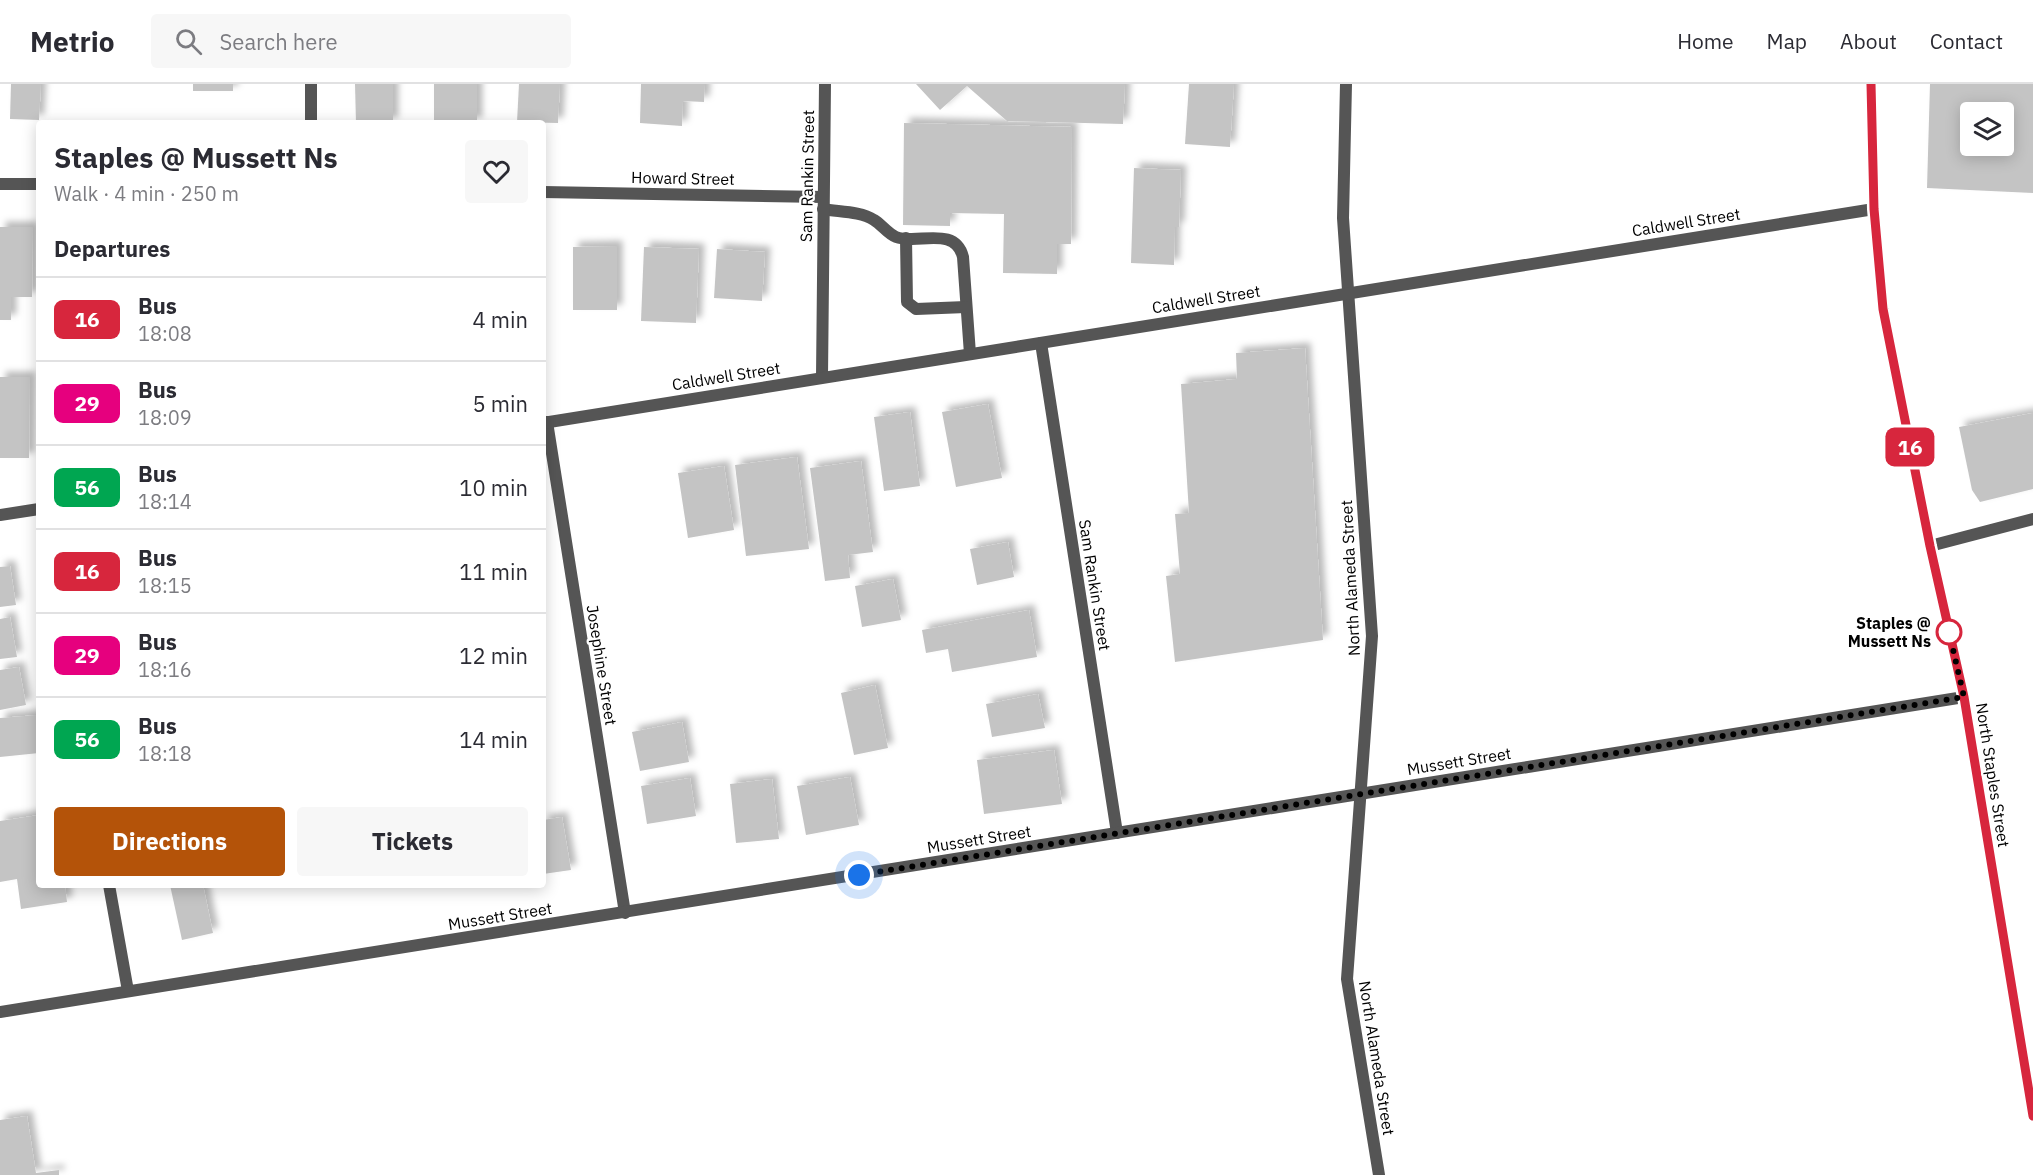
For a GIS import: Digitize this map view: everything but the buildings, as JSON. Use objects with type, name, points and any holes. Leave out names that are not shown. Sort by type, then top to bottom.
[{"type":"main road","name":"North Staples Street","points":[[1871,84],[1874,209],[1883,309],[1930,546],[1964,697],[2033,1116]]},
{"type":"street","points":[[311,84],[311,120]]},
{"type":"street","name":"Sam Rankin Street","points":[[822,377],[825,84]]},
{"type":"street","name":"North Alameda Street","points":[[1346,84],[1343,218],[1372,636],[1347,979],[1379,1175]]},
{"type":"street","points":[[0,184],[36,184]]},
{"type":"street","name":"Howard Street","points":[[546,192],[823,203],[873,219],[897,238],[906,238]]},
{"type":"street","name":"Caldwell Street","points":[[546,423],[1874,209]]},
{"type":"street","points":[[966,307],[916,309],[908,302],[906,238],[937,238],[953,242],[960,248],[963,257],[970,354]]},
{"type":"street","name":"Sam Rankin Street","points":[[1041,342],[1117,833]]},
{"type":"street","name":"Josephine Street","points":[[546,429],[625,913]]},
{"type":"street","points":[[0,515],[36,509]]},
{"type":"street","points":[[1930,546],[2033,519]]},
{"type":"street","name":"Mussett Street","points":[[0,1012],[1964,697]]},
{"type":"street","points":[[110,888],[128,991]]},
{"type":"bus line","name":"16","points":[[1871,84],[1874,209],[1883,309],[1930,546],[1964,697],[2033,1116]]},
{"type":"place","name":"Staples @ Mussett Ns","points":[[1949,632]]},
{"type":"route","points":[[859,875],[1964,697],[1949,632]]}]
